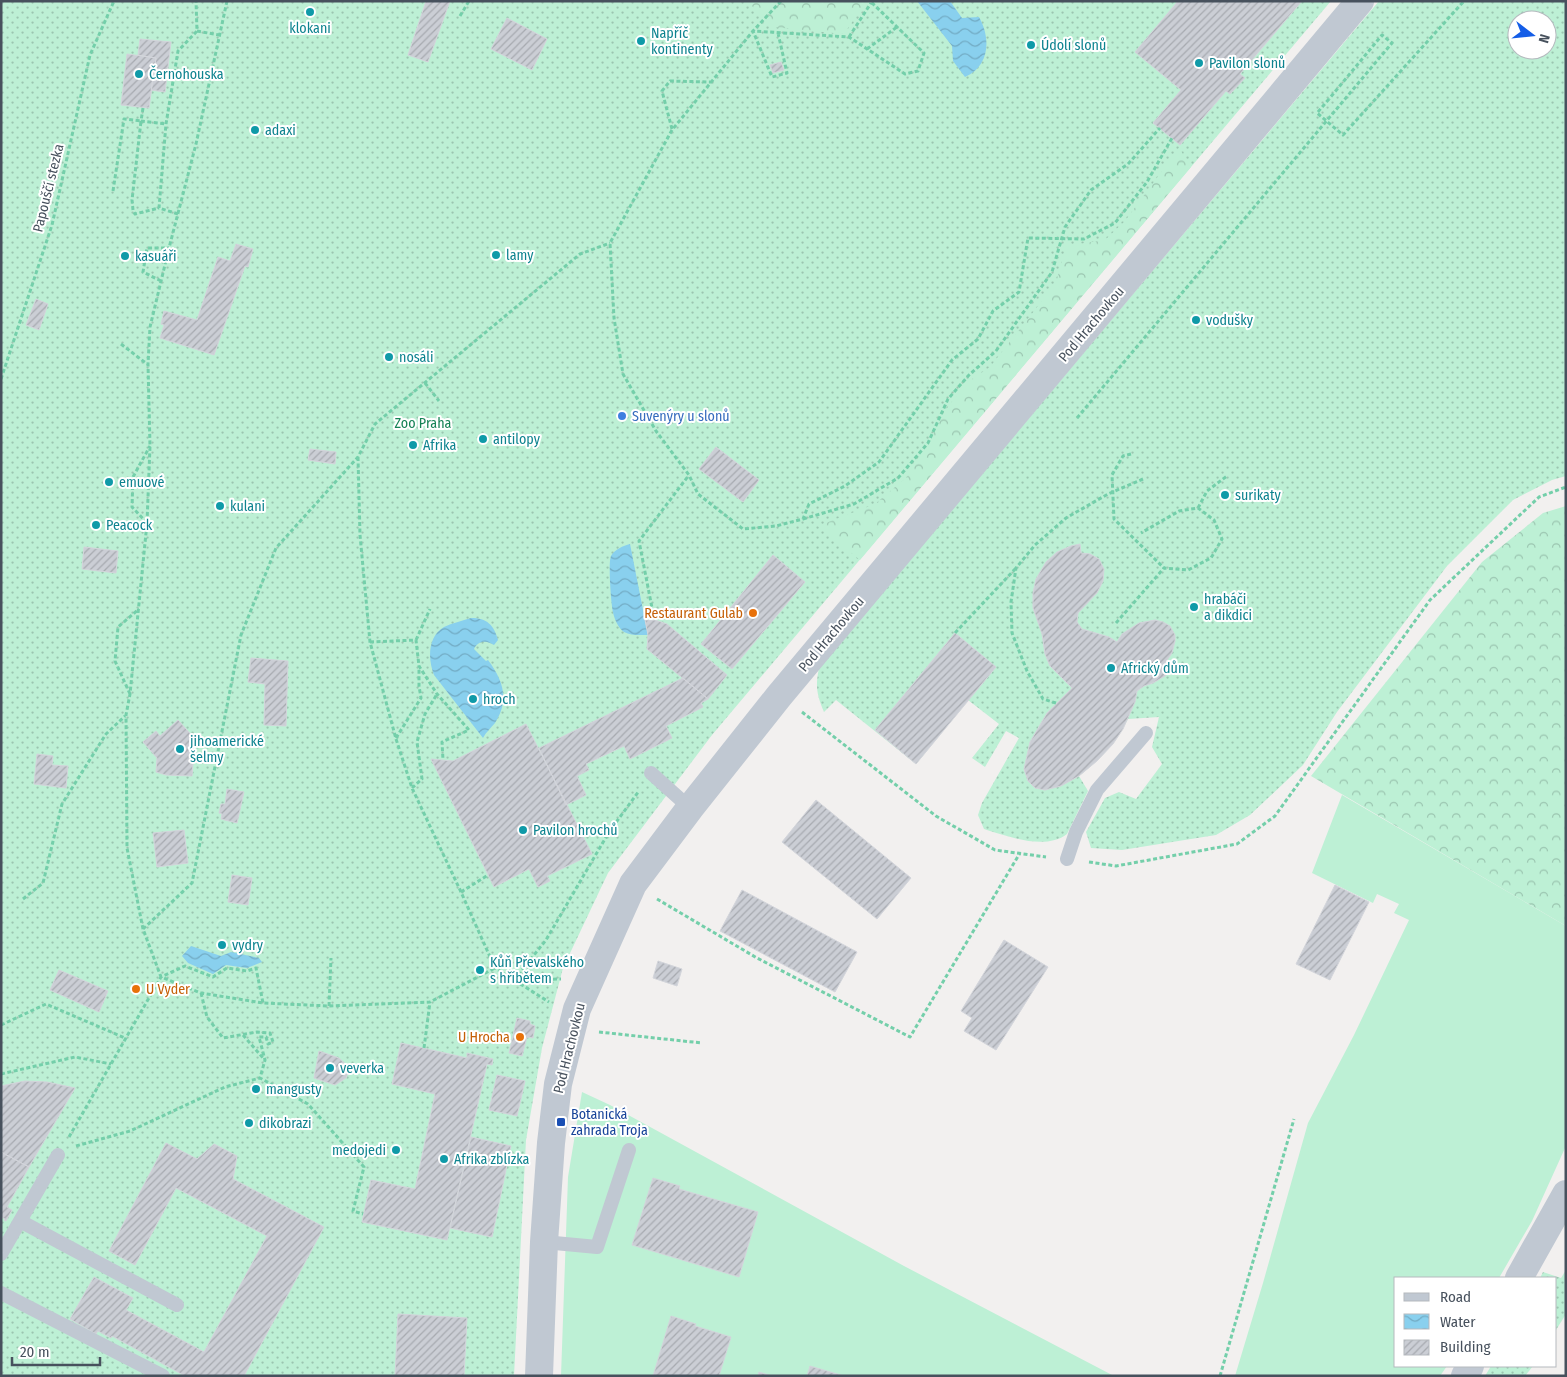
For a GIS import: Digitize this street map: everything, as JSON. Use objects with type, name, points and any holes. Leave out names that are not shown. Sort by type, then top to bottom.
[{"type":"street","name":"Pod Hrachovkou","points":[[539,1376],[544,1242],[558,1084],[577,1009],[633,884],[690,808],[779,696],[1360,1]]},
{"type":"street","points":[[1520,1277],[1566,1194]]},
{"type":"lane","points":[[1067,860],[1076,832],[1097,790],[1146,733]]},
{"type":"lane","points":[[651,773],[690,808]]},
{"type":"lane","points":[[544,1242],[597,1247],[629,1150]]},
{"type":"lane","points":[[1,1254],[60,1152]]},
{"type":"lane","points":[[20,1221],[177,1305]]},
{"type":"lane","points":[[1,1293],[163,1376]]},
{"type":"path","name":"Papouščí stezka","points":[[1,379],[52,224],[90,55],[114,1]]},
{"type":"path","points":[[159,208],[166,124],[178,51],[197,30],[196,1]]},
{"type":"path","points":[[227,1],[196,144],[150,327],[148,364],[150,446],[148,524],[130,694],[126,715],[127,848],[143,929],[161,977],[201,993],[263,1003],[329,1006],[430,1002],[495,968]]},
{"type":"path","points":[[460,16],[469,1]]},
{"type":"path","points":[[781,1],[672,130],[610,243],[614,318],[623,374],[656,431],[689,475],[698,494],[743,528],[776,526],[854,504],[898,478],[928,443],[948,398],[969,375],[996,351],[1052,272],[1065,228],[1091,190],[1128,164],[1160,128]]},
{"type":"path","points":[[1077,418],[1392,43],[1382,35],[1317,113],[1343,136],[1464,1]]},
{"type":"path","points":[[754,31],[849,37],[905,74],[918,71],[924,53],[871,2],[849,37]]},
{"type":"path","points":[[867,49],[897,27]]},
{"type":"path","points":[[197,30],[220,36]]},
{"type":"path","points":[[754,31],[772,77],[787,73],[778,33]]},
{"type":"path","points":[[672,130],[662,91],[670,81],[711,82]]},
{"type":"path","points":[[143,108],[132,200],[133,210],[135,214],[159,208],[178,214]]},
{"type":"path","points":[[113,192],[124,118],[166,124]]},
{"type":"path","points":[[803,519],[809,504],[845,486],[879,462],[952,360],[978,340],[993,311],[1019,292],[1028,238],[1084,239],[1115,223],[1147,182],[1172,138]]},
{"type":"path","points":[[143,929],[192,883],[241,635],[276,548],[358,457],[375,424],[580,254],[610,243]]},
{"type":"path","points":[[161,281],[143,272],[147,248],[169,248]]},
{"type":"path","points":[[121,344],[148,364]]},
{"type":"path","points":[[425,383],[439,401]]},
{"type":"path","points":[[148,524],[132,507],[132,492],[133,477],[150,446]]},
{"type":"path","points":[[1131,454],[1123,456],[1112,475],[1114,519],[1164,568],[1188,570],[1211,558],[1222,539],[1214,520],[1198,508],[1179,511],[1141,533]]},
{"type":"path","points":[[358,457],[360,535],[370,642],[396,739],[412,788],[495,968],[553,1004]]},
{"type":"path","points":[[653,613],[639,541],[689,475]]},
{"type":"path","points":[[1198,508],[1207,491],[1227,476]]},
{"type":"path","points":[[955,633],[1035,545],[1066,518],[1108,494],[1143,479]]},
{"type":"path","points":[[779,696],[936,816],[995,850],[1116,866],[1237,844],[1275,816],[1430,600],[1539,497],[1566,487]]},
{"type":"path","points":[[1016,568],[1011,602],[1012,633],[1027,671],[1042,698],[1056,704]]},
{"type":"path","points":[[1116,623],[1164,568]]},
{"type":"path","points":[[130,694],[114,661],[118,626],[139,609]]},
{"type":"path","points":[[396,739],[421,698],[418,686],[419,666],[416,640],[430,609]]},
{"type":"path","points":[[370,642],[416,640]]},
{"type":"path","points":[[419,666],[437,694],[469,730],[442,742],[443,760]]},
{"type":"path","points":[[412,788],[422,779],[417,742],[425,714],[437,694]]},
{"type":"path","points":[[23,899],[42,883],[62,804],[106,734],[126,715]]},
{"type":"path","points":[[514,980],[546,940],[609,832],[651,773]]},
{"type":"path","points":[[650,895],[757,958],[910,1037],[1020,853]]},
{"type":"path","points":[[461,892],[488,875]]},
{"type":"path","points":[[329,1006],[331,958]]},
{"type":"path","points":[[60,1152],[161,977],[185,966],[214,977],[227,968],[247,971],[256,968],[263,1003]]},
{"type":"path","points":[[514,980],[561,979]]},
{"type":"path","points":[[201,993],[207,1017],[223,1038],[257,1032],[270,1033],[273,1042],[268,1044],[266,1037],[259,1036],[265,1060],[260,1078]]},
{"type":"path","points":[[424,1048],[430,1002]]},
{"type":"path","points":[[1,1025],[46,1004],[126,1038]]},
{"type":"path","points":[[597,1032],[702,1043]]},
{"type":"path","points":[[242,1034],[265,1060]]},
{"type":"path","points":[[1,1074],[75,1057],[111,1064]]},
{"type":"path","points":[[60,1152],[130,1131],[224,1087],[260,1078],[308,1104],[364,1167],[353,1211],[364,1214]]},
{"type":"path","points":[[1220,1376],[1294,1119]]},
{"type":"green space","name":"Zoo Praha","points":[[1,1],[1331,1],[712,735],[608,873],[563,968],[542,1048],[526,1140],[514,1376],[1,1376]]},
{"type":"green space","points":[[747,1],[866,1],[844,34],[773,27]]},
{"type":"green space","points":[[1379,1],[1566,1],[1566,476],[1552,480],[1513,500],[1447,566],[1337,712],[1303,765],[1250,815],[1216,835],[1122,850],[1091,848],[1086,832],[1105,798],[1119,792],[1136,799],[1162,764],[1152,747],[1159,717],[1128,719],[1118,736],[1106,750],[1079,776],[1088,791],[1067,834],[1058,839],[1037,842],[984,829],[978,815],[982,803],[1019,738],[1006,731],[985,767],[972,758],[999,724],[968,700],[916,764],[836,700],[824,712],[817,691],[819,668]]},
{"type":"green space","points":[[1179,148],[1191,167],[860,560],[818,526],[875,504],[907,477],[949,405],[969,381],[990,367],[1056,283],[1066,246],[1105,240],[1125,221]]},
{"type":"green space","points":[[1566,506],[1566,926],[1311,776],[1482,562],[1543,513]]},
{"type":"green space","points":[[1342,795],[1566,926],[1565,1148],[1532,1221],[1500,1277],[1394,1277],[1394,1367],[1446,1367],[1440,1376],[1235,1376],[1308,1123],[1354,1035],[1409,920],[1394,913],[1399,904],[1377,894],[1373,903],[1312,873]]},
{"type":"green space","points":[[582,1092],[610,1105],[904,1266],[1114,1376],[561,1376],[568,1177]]},
{"type":"green space","points":[[1566,1270],[1566,1314],[1557,1328],[1557,1277],[1540,1277],[1543,1272],[1561,1278]]},
{"type":"green space","points":[[1490,1367],[1532,1367],[1525,1376],[1485,1376]]},
{"type":"water","points":[[917,1],[950,1],[962,18],[979,17],[985,34],[986,51],[984,59],[973,72],[965,77],[953,61],[952,46]]},
{"type":"water","points":[[630,544],[648,635],[633,635],[624,632],[617,623],[613,612],[610,574],[611,556],[617,550]]},
{"type":"water","points":[[471,618],[486,621],[494,630],[498,640],[494,645],[488,642],[480,642],[474,649],[486,661],[488,660],[498,675],[503,690],[500,715],[483,738],[434,675],[430,656],[430,649],[438,631],[444,627]]},
{"type":"water","points":[[191,946],[221,956],[231,952],[259,958],[262,962],[247,968],[226,965],[213,974],[188,963],[182,956]]},
{"type":"building","points":[[426,1],[450,1],[428,62],[408,55]]},
{"type":"building","name":"Pavilon slonů","points":[[1178,1],[1302,1],[1240,74],[1245,78],[1230,94],[1226,91],[1180,145],[1153,123],[1181,90],[1135,52]]},
{"type":"building","points":[[507,18],[547,39],[532,70],[491,49]]},
{"type":"building","points":[[140,39],[171,42],[165,92],[151,90],[156,58],[138,55]]},
{"type":"building","name":"Černohouska","points":[[127,54],[156,58],[149,108],[121,105]]},
{"type":"building","points":[[781,62],[784,70],[773,73],[770,65]]},
{"type":"building","points":[[236,244],[253,249],[248,267],[245,266],[214,355],[160,338],[164,325],[161,324],[164,311],[197,320],[218,257],[230,261]]},
{"type":"building","points":[[36,299],[48,304],[39,330],[26,325]]},
{"type":"building","points":[[716,447],[759,480],[743,502],[699,469]]},
{"type":"building","points":[[310,449],[336,452],[335,464],[308,460]]},
{"type":"building","name":"Africký dům","points":[[1080,544],[1081,553],[1090,554],[1099,559],[1104,569],[1103,581],[1097,593],[1078,613],[1077,622],[1082,629],[1109,637],[1117,642],[1122,634],[1139,623],[1155,620],[1163,622],[1170,626],[1175,635],[1172,653],[1165,663],[1172,670],[1165,676],[1137,691],[1135,702],[1123,729],[1113,744],[1097,761],[1079,776],[1061,786],[1045,790],[1035,788],[1028,781],[1024,769],[1030,742],[1047,713],[1072,688],[1050,666],[1045,654],[1042,634],[1033,608],[1033,593],[1036,579],[1046,562],[1057,552]]},
{"type":"building","points":[[84,547],[118,551],[116,573],[82,569]]},
{"type":"building","name":"Restaurant Gulab","points":[[773,555],[805,582],[732,669],[701,644]]},
{"type":"building","points":[[645,620],[655,620],[667,624],[727,675],[708,699],[647,649],[648,635]]},
{"type":"building","points":[[955,633],[996,667],[916,764],[875,730]]},
{"type":"building","points":[[251,658],[288,661],[286,726],[264,725],[265,684],[248,682]]},
{"type":"building","points":[[683,678],[708,699],[701,703],[703,707],[666,726],[672,738],[630,759],[624,746],[586,764],[589,770],[577,776],[586,795],[566,805],[539,748]]},
{"type":"building","points":[[178,720],[195,739],[192,776],[166,775],[156,772],[157,758],[143,742],[156,731],[160,736]]},
{"type":"building","name":"Pavilon hrochů","points":[[526,724],[592,854],[547,876],[550,881],[538,887],[529,869],[494,887],[431,759],[453,761]]},
{"type":"building","points":[[37,754],[53,756],[52,765],[68,766],[66,788],[34,784]]},
{"type":"building","points":[[227,789],[244,792],[237,823],[221,819],[222,814],[219,813],[221,804],[225,804]]},
{"type":"building","points":[[816,800],[911,878],[877,919],[782,842]]},
{"type":"building","points":[[184,830],[188,863],[157,867],[153,833]]},
{"type":"building","points":[[232,875],[252,878],[248,905],[228,902]]},
{"type":"building","points":[[1335,885],[1369,902],[1330,980],[1296,964]]},
{"type":"building","points":[[742,890],[857,952],[835,992],[720,931]]},
{"type":"building","points":[[1004,940],[1048,967],[996,1050],[964,1031],[972,1018],[961,1011]]},
{"type":"building","points":[[658,961],[682,969],[677,986],[653,978]]},
{"type":"building","points":[[59,970],[108,991],[99,1012],[50,990]]},
{"type":"building","name":"U Hrocha","points":[[517,1018],[530,1021],[530,1024],[535,1026],[533,1038],[527,1037],[522,1056],[509,1053]]},
{"type":"building","name":"Afrika zblízka","points":[[401,1043],[467,1058],[467,1053],[493,1059],[492,1065],[487,1064],[447,1240],[362,1222],[371,1180],[415,1189],[435,1094],[392,1084]]},
{"type":"building","points":[[319,1051],[339,1058],[350,1068],[346,1078],[335,1085],[314,1078]]},
{"type":"building","points":[[497,1075],[525,1081],[517,1116],[489,1110]]},
{"type":"building","points":[[25,1081],[47,1082],[75,1088],[29,1167],[1,1152],[1,1086]]},
{"type":"building","points":[[471,1137],[511,1146],[492,1237],[450,1228]]},
{"type":"building","points":[[166,1143],[197,1159],[214,1144],[237,1156],[233,1179],[324,1227],[244,1376],[185,1376],[112,1336],[111,1338],[98,1331],[96,1334],[70,1319],[94,1277],[133,1298],[126,1310],[204,1352],[267,1236],[176,1188],[135,1265],[109,1251]]},
{"type":"building","points":[[1,1152],[29,1167],[7,1207],[12,1210],[6,1221],[1,1217]]},
{"type":"building","points":[[653,1178],[680,1186],[679,1189],[758,1212],[739,1277],[632,1245]]},
{"type":"building","points":[[398,1314],[467,1318],[464,1376],[395,1376]]},
{"type":"building","points":[[671,1316],[696,1324],[695,1326],[731,1337],[719,1376],[653,1376]]},
{"type":"building","points":[[810,1366],[844,1376],[807,1376]]},
{"type":"building","points":[[759,1372],[772,1376],[758,1376]]},
{"type":"place","name":"klokani","points":[[310,12]]},
{"type":"place","name":"Napříč kontinenty","points":[[641,41]]},
{"type":"place","name":"Údolí slonů","points":[[1031,45]]},
{"type":"place","name":"Pavilon slonů","points":[[1199,63]]},
{"type":"place","name":"Černohouska","points":[[139,74]]},
{"type":"place","name":"adaxi","points":[[255,130]]},
{"type":"place","name":"lamy","points":[[496,255]]},
{"type":"place","name":"kasuáři","points":[[125,256]]},
{"type":"place","name":"vodušky","points":[[1196,320]]},
{"type":"place","name":"nosáli","points":[[389,357]]},
{"type":"place","name":"Suvenýry u slonů","points":[[622,416]]},
{"type":"place","name":"antilopy","points":[[483,439]]},
{"type":"place","name":"Afrika","points":[[413,445]]},
{"type":"place","name":"emuové","points":[[109,482]]},
{"type":"place","name":"surikaty","points":[[1225,495]]},
{"type":"place","name":"kulani","points":[[220,506]]},
{"type":"place","name":"Peacock","points":[[96,525]]},
{"type":"place","name":"hrabáči a dikdici","points":[[1194,607]]},
{"type":"place","name":"Restaurant Gulab","points":[[753,613]]},
{"type":"place","name":"Africký dům","points":[[1111,668]]},
{"type":"place","name":"hroch","points":[[473,699]]},
{"type":"place","name":"jihoamerické šelmy","points":[[180,749]]},
{"type":"place","name":"Pavilon hrochů","points":[[523,830]]},
{"type":"place","name":"vydry","points":[[222,945]]},
{"type":"place","name":"Kůň Převalského s hříbětem","points":[[480,970]]},
{"type":"place","name":"U Vyder","points":[[136,989]]},
{"type":"place","name":"U Hrocha","points":[[520,1037]]},
{"type":"place","name":"veverka","points":[[330,1068]]},
{"type":"place","name":"mangusty","points":[[256,1089]]},
{"type":"place","name":"Botanická zahrada Troja","points":[[561,1122]]},
{"type":"place","name":"dikobrazi","points":[[249,1123]]},
{"type":"place","name":"medojedi","points":[[396,1150]]},
{"type":"place","name":"Afrika zblízka","points":[[444,1159]]}]
